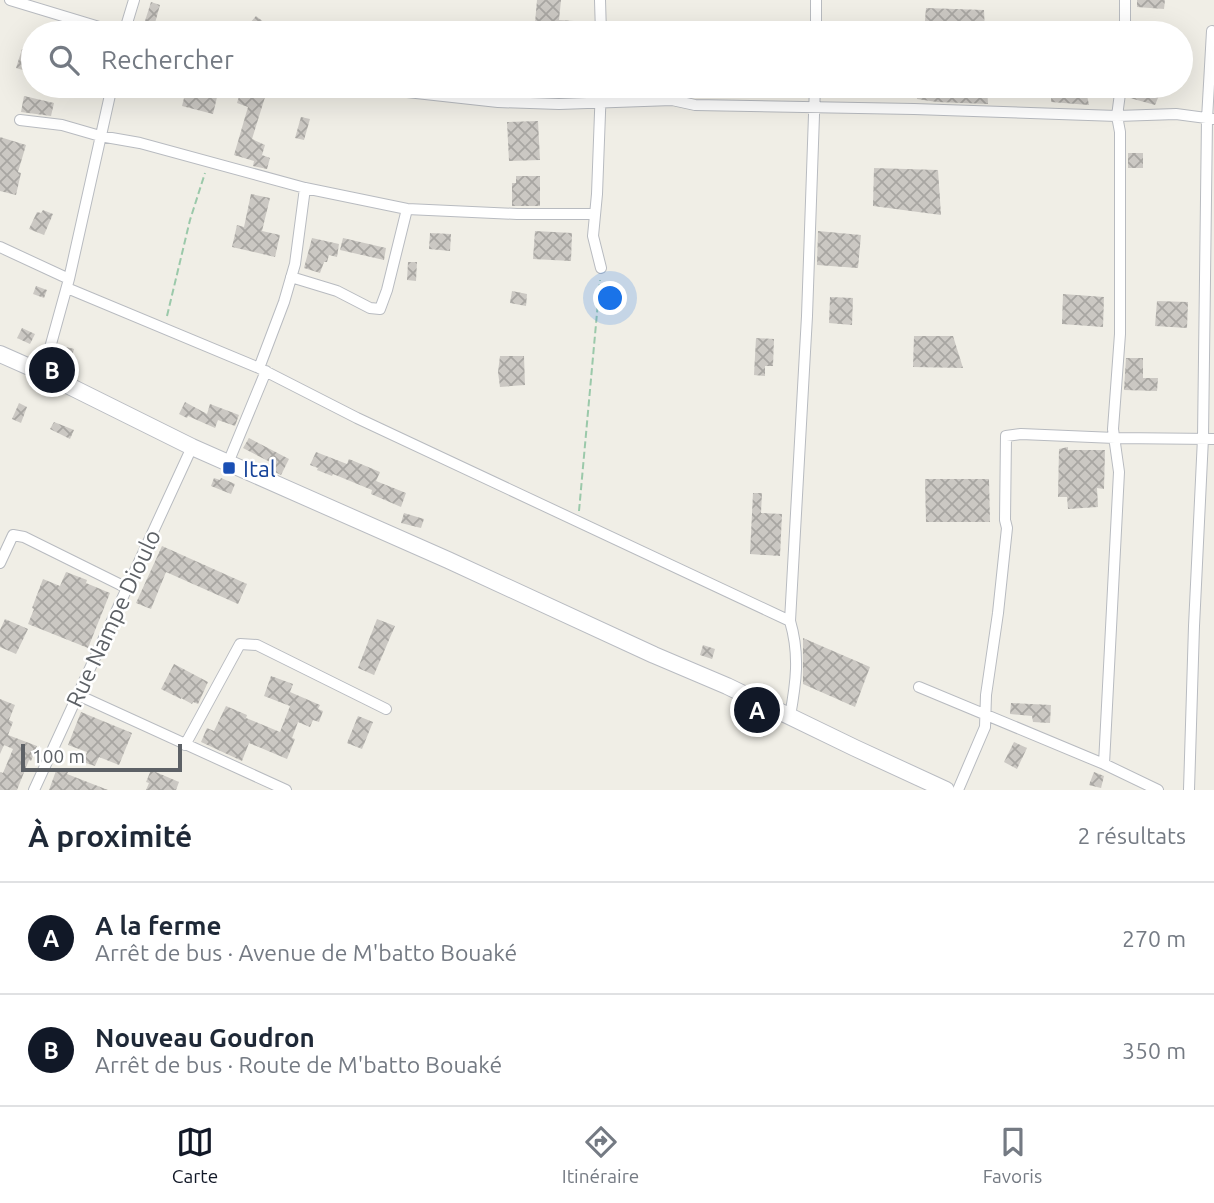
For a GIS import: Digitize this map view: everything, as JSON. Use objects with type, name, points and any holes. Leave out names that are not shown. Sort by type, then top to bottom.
[{"type":"street","points":[[10,0],[86,21]]},
{"type":"street","points":[[129,21],[134,0]]},
{"type":"street","points":[[600,0],[601,21]]},
{"type":"street","points":[[816,0],[816,21]]},
{"type":"street","points":[[1125,0],[1125,21]]},
{"type":"street","points":[[1189,790],[1194,626],[1208,438],[1212,31]]},
{"type":"street","points":[[43,373],[68,284],[109,98]]},
{"type":"street","points":[[462,98],[559,104],[672,100],[695,106],[914,109],[1117,116],[1176,114],[1211,119]]},
{"type":"street","points":[[601,98],[593,236],[601,268]]},
{"type":"street","points":[[790,716],[797,681],[795,641],[790,621],[807,316],[815,98]]},
{"type":"street","points":[[1104,764],[1119,472],[1114,429],[1120,334],[1117,116],[1119,98]]},
{"type":"street","points":[[20,120],[62,125],[100,136],[140,143],[305,188],[407,209],[595,214]]},
{"type":"street","points":[[228,463],[263,370],[295,264],[305,188]]},
{"type":"street","points":[[291,277],[338,291],[370,308],[380,309],[407,209]]},
{"type":"street","points":[[0,247],[68,284],[263,370],[357,418],[790,621]]},
{"type":"street","points":[[0,354],[192,447],[654,655],[727,685],[946,790]]},
{"type":"street","points":[[958,790],[985,727],[986,695],[1007,528],[1006,436],[1021,434],[1208,438]]},
{"type":"street","name":"Rue Nampe Dioulo","points":[[34,790],[192,447]]},
{"type":"street","points":[[0,563],[13,535],[24,537],[127,588]]},
{"type":"street","points":[[185,745],[240,644],[257,645],[386,709]]},
{"type":"street","points":[[919,687],[1104,764],[1158,790]]},
{"type":"street","points":[[78,695],[286,790]]},
{"type":"path","points":[[164,327],[190,220],[208,162]]},
{"type":"path","points":[[578,523],[601,268]]},
{"type":"building","points":[[537,0],[561,0],[559,20],[574,21],[535,21]]},
{"type":"building","points":[[1137,0],[1165,0],[1164,9],[1137,7]]},
{"type":"building","points":[[151,2],[160,5],[156,21],[145,21]]},
{"type":"building","points":[[926,8],[984,10],[984,21],[925,21]]},
{"type":"building","points":[[21,52],[21,69],[16,68]]},
{"type":"building","points":[[24,98],[54,103],[51,116],[21,112]]},
{"type":"building","points":[[184,98],[217,98],[213,114],[182,106]]},
{"type":"building","points":[[238,98],[265,98],[252,139],[265,145],[262,155],[270,158],[267,169],[253,166],[254,161],[234,155],[248,107],[237,103]]},
{"type":"building","points":[[988,98],[988,104],[937,102],[917,99]]},
{"type":"building","points":[[1051,98],[1088,98],[1089,105],[1051,102]]},
{"type":"building","points":[[1130,98],[1158,98],[1155,105]]},
{"type":"building","points":[[301,117],[310,119],[304,140],[295,138]]},
{"type":"building","points":[[538,121],[540,160],[509,161],[507,122]]},
{"type":"building","points":[[0,137],[26,145],[18,172],[21,173],[16,195],[0,191]]},
{"type":"building","points":[[1128,153],[1143,153],[1143,168],[1128,168]]},
{"type":"building","points":[[874,168],[938,170],[941,215],[873,206]]},
{"type":"building","points":[[516,176],[540,176],[540,206],[512,206],[512,183],[516,183]]},
{"type":"building","points":[[251,194],[270,198],[262,231],[280,235],[275,257],[232,247],[237,225],[244,227]]},
{"type":"building","points":[[43,210],[53,214],[44,235],[29,229],[37,212],[41,213]]},
{"type":"building","points":[[535,231],[572,233],[571,261],[533,259]]},
{"type":"building","points":[[818,231],[861,235],[858,268],[817,265]]},
{"type":"building","points":[[430,233],[451,234],[450,251],[429,249]]},
{"type":"building","points":[[312,238],[339,244],[337,257],[329,255],[320,273],[304,268]]},
{"type":"building","points":[[343,238],[386,248],[384,260],[340,250]]},
{"type":"building","points":[[408,262],[417,262],[416,281],[407,280]]},
{"type":"building","points":[[36,286],[47,290],[44,298],[33,294]]},
{"type":"building","points":[[512,291],[527,294],[526,306],[510,303]]},
{"type":"building","points":[[1063,294],[1104,297],[1103,327],[1062,324]]},
{"type":"building","points":[[830,297],[853,298],[852,325],[829,323]]},
{"type":"building","points":[[1157,301],[1188,302],[1187,328],[1155,326]]},
{"type":"building","points":[[22,328],[35,334],[30,344],[17,338]]},
{"type":"building","points":[[914,336],[953,336],[963,368],[913,367]]},
{"type":"building","points":[[756,338],[774,339],[773,366],[765,366],[765,376],[754,375]]},
{"type":"building","points":[[66,347],[74,349],[71,361],[77,363],[74,374],[57,368]]},
{"type":"building","points":[[500,356],[524,356],[525,385],[500,387]]},
{"type":"building","points":[[1126,358],[1143,358],[1143,378],[1158,378],[1157,391],[1124,390]]},
{"type":"building","points":[[185,402],[207,414],[210,404],[239,415],[235,426],[218,420],[215,428],[179,414]]},
{"type":"building","points":[[19,403],[27,407],[21,423],[12,419]]},
{"type":"building","points":[[54,422],[74,430],[70,439],[50,429]]},
{"type":"building","points":[[249,438],[289,459],[281,475],[267,468],[270,462],[243,448]]},
{"type":"building","points":[[1068,447],[1068,450],[1105,450],[1104,489],[1097,488],[1098,507],[1068,509],[1067,497],[1058,497],[1059,449]]},
{"type":"building","points":[[316,452],[347,464],[349,459],[380,472],[376,481],[406,493],[401,507],[371,494],[372,490],[317,470],[318,468],[310,465]]},
{"type":"building","points":[[214,478],[235,484],[231,494],[211,486]]},
{"type":"building","points":[[925,479],[989,479],[990,522],[926,522]]},
{"type":"building","points":[[753,493],[762,493],[761,513],[782,514],[780,556],[750,554]]},
{"type":"building","points":[[404,513],[424,519],[421,528],[401,523]]},
{"type":"building","points":[[162,546],[247,584],[238,604],[166,572],[151,609],[136,603]]},
{"type":"building","points":[[66,572],[110,593],[88,648],[28,624],[43,579],[60,586]]},
{"type":"building","points":[[5,619],[28,629],[16,654],[0,647],[0,630]]},
{"type":"building","points":[[377,619],[395,626],[374,675],[358,668]]},
{"type":"building","points":[[803,638],[870,667],[855,707],[803,684]]},
{"type":"building","points":[[703,645],[715,649],[712,659],[700,655]]},
{"type":"building","points":[[174,664],[208,682],[198,704],[192,704],[161,689]]},
{"type":"building","points":[[271,676],[293,684],[290,692],[320,705],[318,709],[323,711],[319,722],[313,720],[310,727],[298,722],[287,759],[249,743],[242,761],[201,742],[207,728],[214,731],[226,706],[247,715],[246,718],[280,732],[290,706],[264,696]]},
{"type":"building","points":[[0,699],[15,705],[9,720],[13,722],[8,735],[37,746],[17,790],[0,790],[0,772],[3,773],[13,749],[4,745],[0,754]]},
{"type":"building","points":[[1011,703],[1051,705],[1050,723],[1033,722],[1032,716],[1010,714]]},
{"type":"building","points":[[81,712],[132,733],[119,765],[99,757],[95,766],[83,762],[87,752],[68,745]]},
{"type":"building","points":[[358,716],[373,722],[362,749],[347,743]]},
{"type":"building","points":[[1014,742],[1027,748],[1017,769],[1004,762]]},
{"type":"building","points":[[57,768],[68,772],[67,774],[108,790],[49,790]]},
{"type":"building","points":[[151,770],[179,782],[176,790],[146,790]]},
{"type":"building","points":[[1094,772],[1104,776],[1101,788],[1089,785]]},
{"type":"place","name":"Nouveau Goudron","points":[[52,370]]},
{"type":"place","name":"Ital","points":[[229,468]]},
{"type":"place","name":"A la ferme","points":[[757,710]]}]
